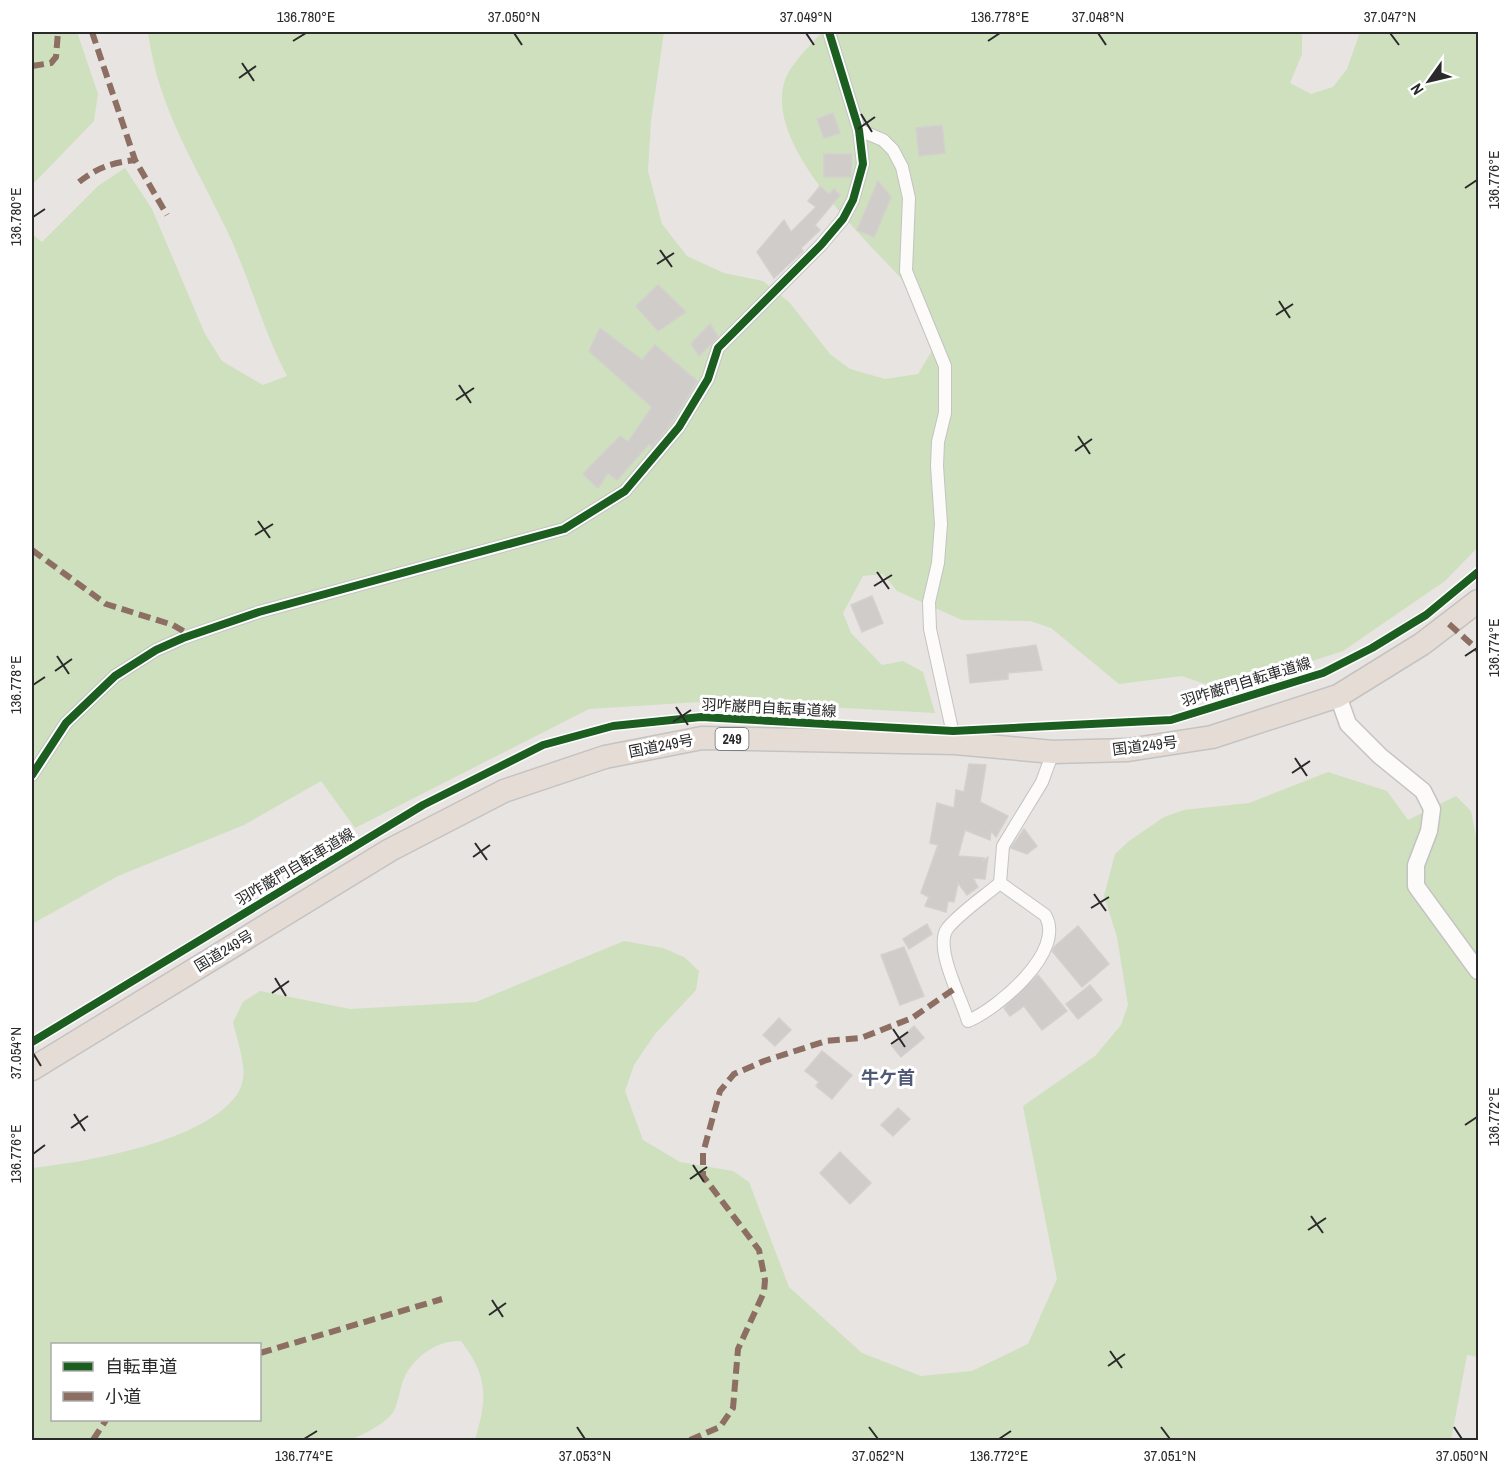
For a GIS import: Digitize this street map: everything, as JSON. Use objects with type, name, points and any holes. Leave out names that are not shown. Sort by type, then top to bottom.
[{"type":"highway","name":"国道249号","points":[[32,1069],[390,850],[504,791],[605,757],[702,738],[955,743],[1053,752],[1128,750],[1212,737],[1277,718],[1338,696],[1422,645],[1479,602]]},
{"type":"street","points":[[32,775],[66,723],[115,676],[165,646],[259,612],[564,529],[625,491],[679,427],[708,379],[718,348],[843,219],[853,200],[863,164],[859,130],[829,32]]},
{"type":"street","points":[[859,130],[883,140],[893,150],[902,167],[909,198],[906,271],[945,366],[945,413],[938,442],[937,466],[941,524],[938,563],[929,602],[930,629],[955,743]]},
{"type":"street","points":[[1338,696],[1348,724],[1380,756],[1423,791],[1432,809],[1429,831],[1416,866],[1416,886],[1479,971]]},
{"type":"street","points":[[1000,883],[1045,915],[1050,923],[1049,936],[1038,964],[986,1014],[968,1021],[944,952],[943,940],[947,929],[1000,883],[1003,846],[1042,782],[1053,752]]},
{"type":"green space","points":[[32,32],[77,32],[98,94],[94,121],[34,183],[32,192]]},
{"type":"green space","points":[[148,32],[664,32],[651,121],[648,171],[662,224],[687,256],[724,273],[763,281],[790,303],[830,354],[850,369],[885,379],[918,374],[939,339],[922,302],[829,198],[808,169],[791,139],[783,110],[784,83],[795,63],[822,32],[1302,32],[1302,54],[1290,83],[1311,94],[1333,87],[1347,69],[1360,32],[1478,32],[1478,547],[1445,581],[1343,651],[1222,690],[1182,676],[1119,684],[1051,628],[1030,621],[962,620],[897,591],[883,574],[863,576],[843,613],[851,633],[882,665],[903,661],[923,672],[935,713],[715,701],[589,709],[355,828],[321,781],[244,825],[118,876],[32,924],[32,234],[42,242],[98,186],[125,168],[152,209],[205,334],[222,361],[263,385],[287,376],[271,342],[230,237],[170,113],[153,60]]},
{"type":"green space","points":[[1328,772],[1387,791],[1408,820],[1456,796],[1471,811],[1478,847],[1478,1357],[1467,1355],[1451,1440],[475,1440],[482,1412],[481,1378],[477,1366],[461,1341],[452,1341],[436,1346],[421,1355],[405,1376],[395,1408],[390,1416],[371,1430],[349,1440],[32,1440],[32,1168],[82,1161],[143,1147],[200,1125],[222,1110],[238,1093],[242,1085],[242,1057],[233,1022],[243,1002],[260,991],[350,1009],[476,1002],[624,941],[663,948],[684,957],[699,971],[696,990],[655,1034],[634,1065],[625,1091],[643,1140],[680,1162],[733,1171],[749,1182],[789,1287],[862,1353],[921,1376],[972,1371],[1028,1344],[1057,1279],[1023,1106],[1095,1056],[1121,1025],[1128,1005],[1117,937],[1104,896],[1115,854],[1129,841],[1164,817],[1184,810],[1249,803]]},
{"type":"building","points":[[833,113],[840,133],[824,138],[817,119]]},
{"type":"building","points":[[942,125],[945,153],[919,156],[916,128]]},
{"type":"building","points":[[824,154],[852,154],[851,177],[824,177]]},
{"type":"building","points":[[878,181],[891,197],[874,237],[857,230]]},
{"type":"building","points":[[820,186],[829,194],[834,189],[840,195],[815,225],[820,230],[801,248],[803,251],[774,278],[757,252],[784,220],[791,232],[816,207],[808,201]]},
{"type":"building","points":[[658,285],[686,312],[658,331],[636,306]]},
{"type":"building","points":[[710,324],[718,337],[699,356],[691,344]]},
{"type":"building","points":[[600,328],[642,360],[655,345],[697,381],[672,422],[652,447],[649,444],[617,480],[608,473],[598,488],[583,474],[620,436],[628,442],[652,407],[589,351]]},
{"type":"building","points":[[872,596],[883,623],[862,632],[851,605]]},
{"type":"building","points":[[1036,645],[1042,670],[1008,673],[1008,679],[970,683],[967,655]]},
{"type":"building","points":[[969,764],[986,765],[980,802],[1008,816],[996,837],[991,831],[990,840],[965,830],[958,856],[984,858],[982,862],[988,857],[985,879],[973,878],[978,887],[967,895],[958,883],[954,902],[948,901],[946,912],[925,906],[929,897],[921,893],[938,845],[930,843],[937,803],[954,808],[956,790],[964,792]]},
{"type":"building","points":[[1024,829],[1037,846],[1027,854],[1011,848]]},
{"type":"building","points":[[927,924],[932,934],[909,949],[903,939]]},
{"type":"building","points":[[1078,926],[1109,964],[1082,987],[1052,951]]},
{"type":"building","points":[[904,947],[924,996],[900,1005],[881,955]]},
{"type":"building","points":[[1038,975],[1067,1011],[1042,1030],[1024,1006],[1010,1016],[1004,1008]]},
{"type":"building","points":[[1090,985],[1102,1000],[1078,1019],[1066,1004]]},
{"type":"building","points":[[779,1018],[791,1030],[775,1046],[763,1035]]},
{"type":"building","points":[[914,1026],[924,1038],[901,1057],[892,1046]]},
{"type":"building","points":[[822,1051],[852,1075],[832,1099],[816,1086],[819,1082],[805,1071]]},
{"type":"building","points":[[898,1108],[910,1119],[893,1136],[881,1125]]},
{"type":"building","points":[[840,1152],[871,1183],[850,1204],[820,1173]]},
{"type":"marked path","points":[[32,66],[51,63],[56,57],[58,32]]},
{"type":"marked path","points":[[92,32],[135,160],[167,215]]},
{"type":"marked path","points":[[79,182],[106,166],[135,160]]},
{"type":"marked path","points":[[32,550],[106,604],[173,625],[190,635]]},
{"type":"marked path","points":[[1449,624],[1478,650]]},
{"type":"marked path","points":[[690,1440],[720,1427],[733,1408],[738,1349],[764,1292],[765,1280],[759,1250],[703,1176],[703,1153],[720,1091],[734,1074],[764,1061],[826,1041],[861,1038],[912,1018],[957,987]]},
{"type":"marked path","points":[[261,1353],[442,1299]]},
{"type":"marked path","points":[[93,1440],[105,1421]]},
{"type":"cycle path","points":[[32,775],[66,723],[115,676],[156,650],[183,638],[259,612],[564,529],[625,491],[679,427],[708,379],[718,348],[821,245],[843,219],[853,200],[863,164],[859,130],[829,32]]},
{"type":"cycle path","name":"羽咋巌門自転車道線","points":[[32,1042],[423,805],[543,745],[613,726],[701,717],[953,731],[1171,720],[1323,673],[1372,648],[1426,615],[1478,572]]},
{"type":"district","name":"牛ケ首","points":[[888,1078]]}]
